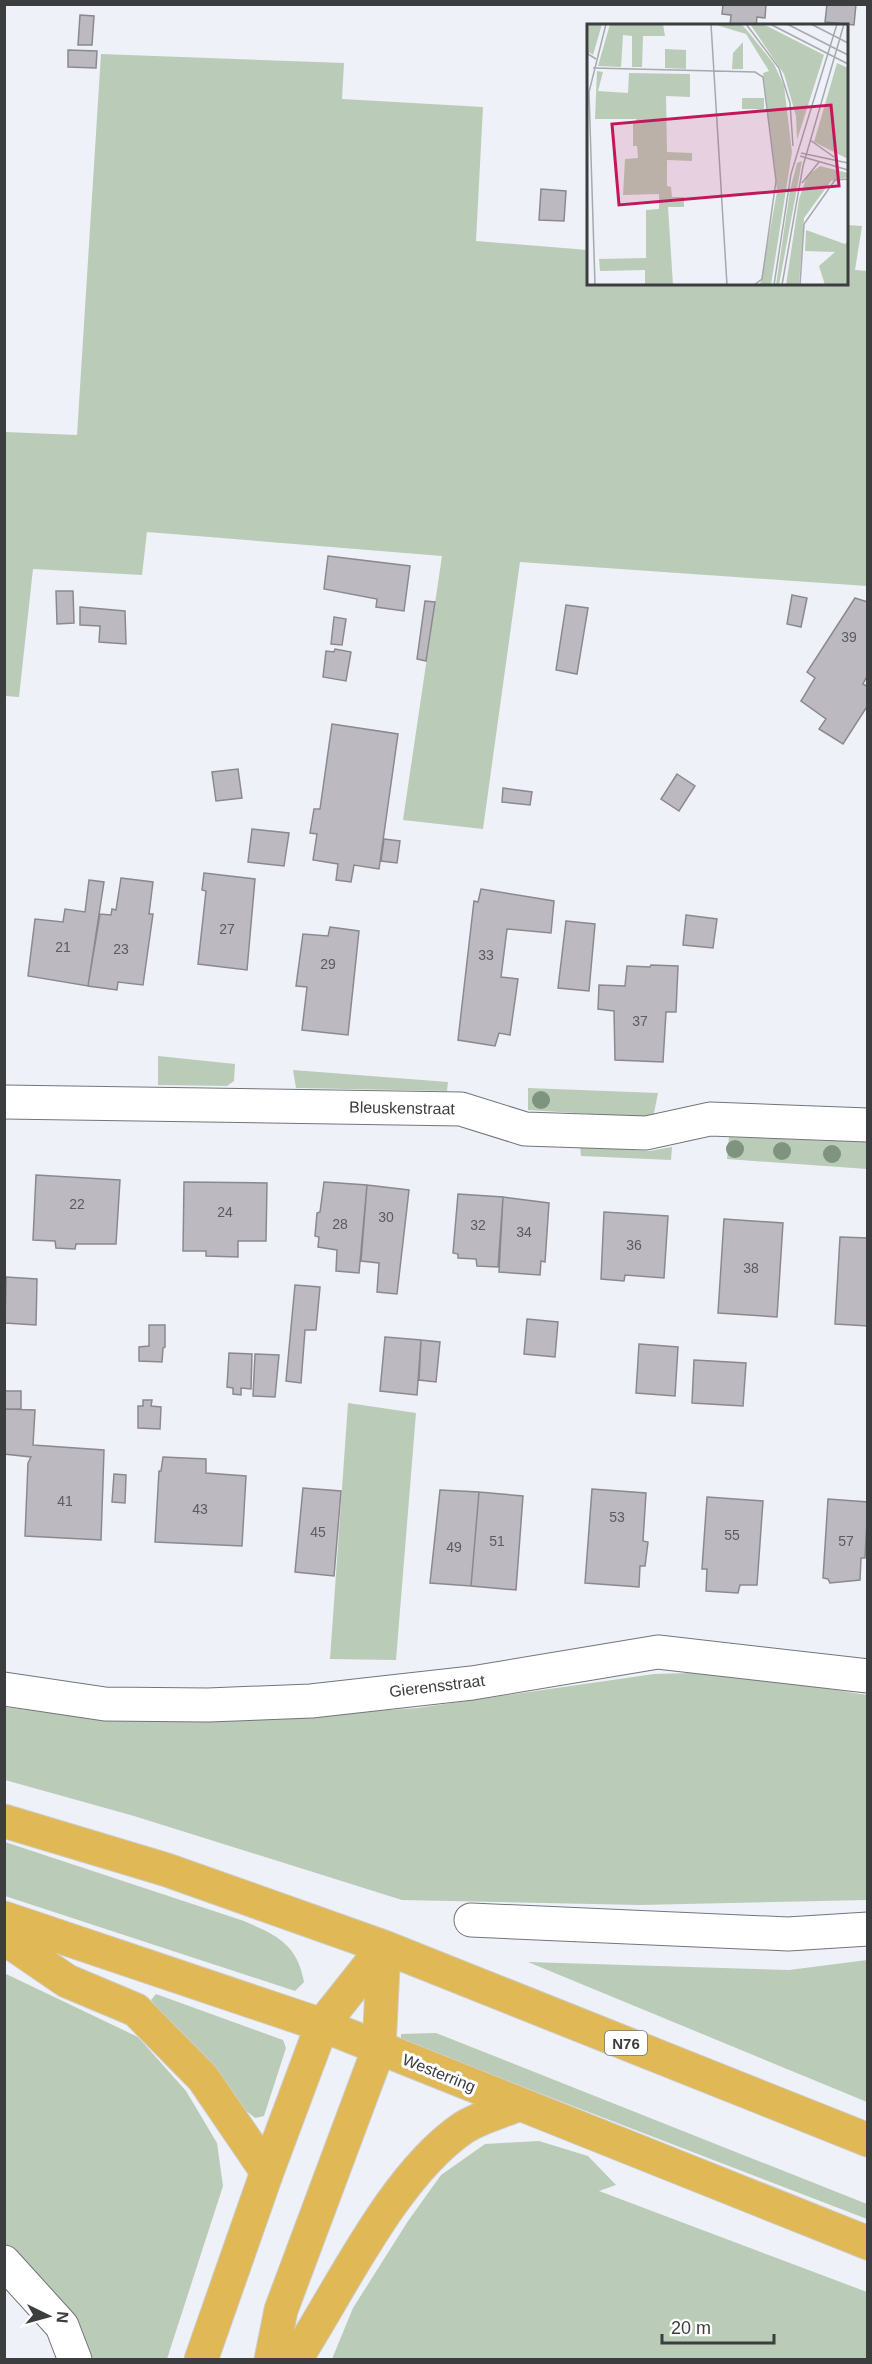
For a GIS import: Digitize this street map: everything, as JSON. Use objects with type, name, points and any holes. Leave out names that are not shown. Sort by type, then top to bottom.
[{"type":"highway","name":"N76","points":[[4,1821],[166,1870],[384,1947],[867,2140]]},
{"type":"highway","name":"Westerring","points":[[4,1918],[322,2025],[517,2105],[867,2243]]},
{"type":"highway","points":[[4,1938],[67,1981],[136,2010],[203,2078],[267,2172]]},
{"type":"highway","points":[[201,2360],[322,2025],[384,1947]]},
{"type":"highway","points":[[271,2360],[281,2310],[379,2048],[384,1947]]},
{"type":"highway","points":[[295,2360],[386,2211],[415,2173],[463,2128],[517,2105]]},
{"type":"street","name":"Bleuskenstraat","points":[[4,1102],[461,1109],[525,1129],[646,1133],[710,1119],[867,1125]]},
{"type":"street","name":"Gierensstraat","points":[[4,1689],[105,1704],[208,1705],[312,1701],[472,1683],[658,1652],[867,1676]]},
{"type":"street","points":[[471,1920],[788,1934],[867,1929]]},
{"type":"street","points":[[4,2262],[62,2326],[75,2360]]},
{"type":"green space","points":[[101,54],[344,63],[342,99],[483,107],[476,241],[587,250],[587,285],[848,285],[848,225],[862,226],[855,270],[868,271],[867,586],[520,562],[483,829],[403,820],[442,556],[147,532],[142,575],[33,569],[19,697],[5,696],[5,432],[77,435]]},
{"type":"green space","points":[[158,1056],[235,1064],[234,1081],[227,1086],[158,1085]]},
{"type":"green space","points":[[293,1070],[448,1082],[447,1091],[296,1088]]},
{"type":"green space","points":[[528,1088],[658,1093],[653,1118],[528,1110]]},
{"type":"green space","points":[[729,1137],[867,1142],[867,1169],[727,1159]]},
{"type":"green space","points":[[580,1146],[649,1151],[672,1147],[671,1160],[581,1156]]},
{"type":"green space","points":[[348,1403],[416,1413],[396,1660],[330,1659]]},
{"type":"green space","points":[[726,1672],[867,1695],[867,1900],[640,1905],[402,1900],[134,1816],[5,1780],[4,1707],[113,1720],[232,1721],[417,1708],[654,1674]]},
{"type":"green space","points":[[5,1842],[255,1926],[275,1936],[290,1949],[301,1969],[304,1982],[295,1991],[5,1896]]},
{"type":"green space","points":[[867,1960],[867,2102],[528,1962],[789,1970]]},
{"type":"green space","points":[[4,1973],[138,2037],[186,2091],[217,2143],[223,2186],[167,2359],[90,2359],[77,2326],[56,2296],[5,2245]]},
{"type":"green space","points":[[156,1994],[283,2040],[286,2048],[264,2116],[255,2118],[239,2105],[151,2000]]},
{"type":"green space","points":[[436,2033],[867,2204],[867,2219],[401,2040],[401,2034]]},
{"type":"green space","points":[[539,2141],[588,2156],[616,2185],[599,2191],[867,2292],[867,2359],[332,2359],[353,2308],[408,2221],[441,2175],[485,2144]]},
{"type":"building","points":[[723,4],[766,4],[765,18],[757,17],[756,24],[730,24],[731,15],[722,14]]},
{"type":"building","points":[[827,4],[856,4],[854,25],[825,22]]},
{"type":"building","points":[[80,15],[94,16],[92,45],[78,45]]},
{"type":"building","points":[[68,50],[97,51],[96,68],[68,67]]},
{"type":"building","points":[[541,189],[566,191],[564,221],[539,220]]},
{"type":"building","points":[[328,556],[410,566],[404,611],[376,607],[377,599],[324,589]]},
{"type":"building","points":[[56,591],[73,591],[74,623],[57,624]]},
{"type":"building","points":[[792,595],[807,598],[801,627],[787,624]]},
{"type":"building","points":[[855,598],[868,602],[868,674],[863,684],[868,687],[868,705],[843,744],[819,729],[826,719],[801,701],[815,678],[807,672]]},
{"type":"building","points":[[425,601],[435,602],[426,661],[417,659]]},
{"type":"building","points":[[566,605],[588,608],[577,674],[556,670]]},
{"type":"building","points":[[80,607],[125,611],[126,644],[99,642],[100,626],[80,625]]},
{"type":"building","points":[[334,617],[346,619],[342,645],[331,644]]},
{"type":"building","points":[[335,649],[351,652],[346,681],[323,677],[326,651],[334,652]]},
{"type":"building","points":[[332,724],[398,734],[379,869],[354,865],[351,882],[336,880],[338,864],[313,860],[317,834],[310,833],[314,809],[320,809]]},
{"type":"building","points":[[238,769],[242,798],[216,801],[212,772]]},
{"type":"building","points":[[677,774],[695,786],[679,811],[661,799]]},
{"type":"building","points":[[503,788],[532,792],[530,805],[502,802]]},
{"type":"building","points":[[252,829],[289,833],[284,866],[248,862]]},
{"type":"building","points":[[384,839],[400,841],[397,863],[381,861]]},
{"type":"building","points":[[204,873],[255,879],[247,970],[198,964],[206,891],[202,890]]},
{"type":"building","points":[[121,878],[153,882],[149,914],[153,914],[143,985],[118,982],[117,990],[88,986],[100,914],[111,915],[112,909],[116,910]]},
{"type":"building","points":[[89,880],[104,882],[88,986],[28,976],[35,919],[63,922],[65,909],[85,912]]},
{"type":"building","points":[[481,889],[554,901],[551,933],[507,929],[501,977],[518,979],[510,1035],[499,1033],[495,1046],[458,1040],[474,901],[478,902]]},
{"type":"building","points":[[686,915],[717,919],[713,948],[683,945]]},
{"type":"building","points":[[566,921],[595,924],[589,991],[558,988]]},
{"type":"building","points":[[330,927],[359,931],[348,1035],[302,1030],[307,987],[296,986],[303,934],[328,936]]},
{"type":"building","points":[[651,965],[678,966],[676,1012],[666,1012],[663,1062],[615,1060],[614,1011],[598,1009],[599,985],[625,986],[627,966],[650,967]]},
{"type":"building","points":[[36,1175],[120,1180],[116,1244],[76,1244],[75,1249],[56,1248],[55,1241],[33,1240]]},
{"type":"building","points":[[184,1182],[267,1183],[266,1241],[238,1241],[238,1257],[206,1256],[206,1251],[183,1251]]},
{"type":"building","points":[[324,1182],[367,1185],[359,1273],[336,1271],[337,1250],[318,1247],[319,1237],[315,1236],[317,1213],[320,1212]]},
{"type":"building","points":[[367,1185],[409,1190],[397,1294],[377,1292],[379,1263],[361,1261]]},
{"type":"building","points":[[458,1194],[503,1197],[498,1267],[477,1266],[476,1259],[458,1258],[458,1254],[453,1253]]},
{"type":"building","points":[[503,1197],[549,1203],[545,1262],[541,1261],[540,1275],[499,1272]]},
{"type":"building","points":[[604,1212],[668,1216],[664,1278],[625,1275],[624,1281],[601,1279]]},
{"type":"building","points":[[724,1219],[783,1223],[777,1317],[718,1313]]},
{"type":"building","points":[[840,1237],[868,1238],[868,1326],[835,1324]]},
{"type":"building","points":[[6,1277],[37,1279],[36,1325],[5,1323]]},
{"type":"building","points":[[295,1285],[320,1287],[316,1330],[305,1330],[301,1383],[286,1381]]},
{"type":"building","points":[[527,1319],[558,1322],[555,1357],[524,1354]]},
{"type":"building","points":[[149,1325],[165,1325],[162,1362],[139,1361],[139,1347],[149,1346]]},
{"type":"building","points":[[385,1337],[421,1340],[417,1395],[380,1391]]},
{"type":"building","points":[[421,1340],[440,1342],[436,1382],[419,1380]]},
{"type":"building","points":[[639,1344],[678,1347],[675,1396],[636,1393]]},
{"type":"building","points":[[229,1353],[252,1354],[251,1389],[241,1388],[241,1395],[233,1394],[233,1388],[227,1387]]},
{"type":"building","points":[[255,1354],[279,1355],[275,1397],[253,1396]]},
{"type":"building","points":[[694,1360],[746,1363],[743,1406],[692,1403]]},
{"type":"building","points":[[4,1391],[21,1391],[21,1409],[4,1409]]},
{"type":"building","points":[[143,1400],[152,1400],[151,1406],[161,1407],[160,1429],[138,1428],[138,1406],[143,1406]]},
{"type":"building","points":[[4,1409],[35,1410],[33,1445],[104,1450],[101,1540],[25,1536],[28,1463],[31,1457],[4,1454]]},
{"type":"building","points":[[163,1457],[206,1459],[206,1473],[246,1476],[242,1546],[155,1542],[159,1471],[161,1471]]},
{"type":"building","points":[[114,1474],[126,1475],[125,1503],[112,1502]]},
{"type":"building","points":[[303,1488],[341,1491],[334,1576],[295,1572]]},
{"type":"building","points":[[592,1489],[646,1493],[643,1541],[648,1542],[645,1566],[640,1566],[639,1587],[585,1583]]},
{"type":"building","points":[[440,1490],[479,1492],[471,1586],[430,1583]]},
{"type":"building","points":[[479,1492],[523,1496],[516,1590],[471,1586]]},
{"type":"building","points":[[707,1497],[763,1501],[757,1585],[740,1585],[738,1593],[706,1591],[707,1569],[702,1569]]},
{"type":"building","points":[[828,1499],[868,1502],[865,1558],[861,1558],[860,1580],[830,1583],[828,1579],[823,1578]]}]
